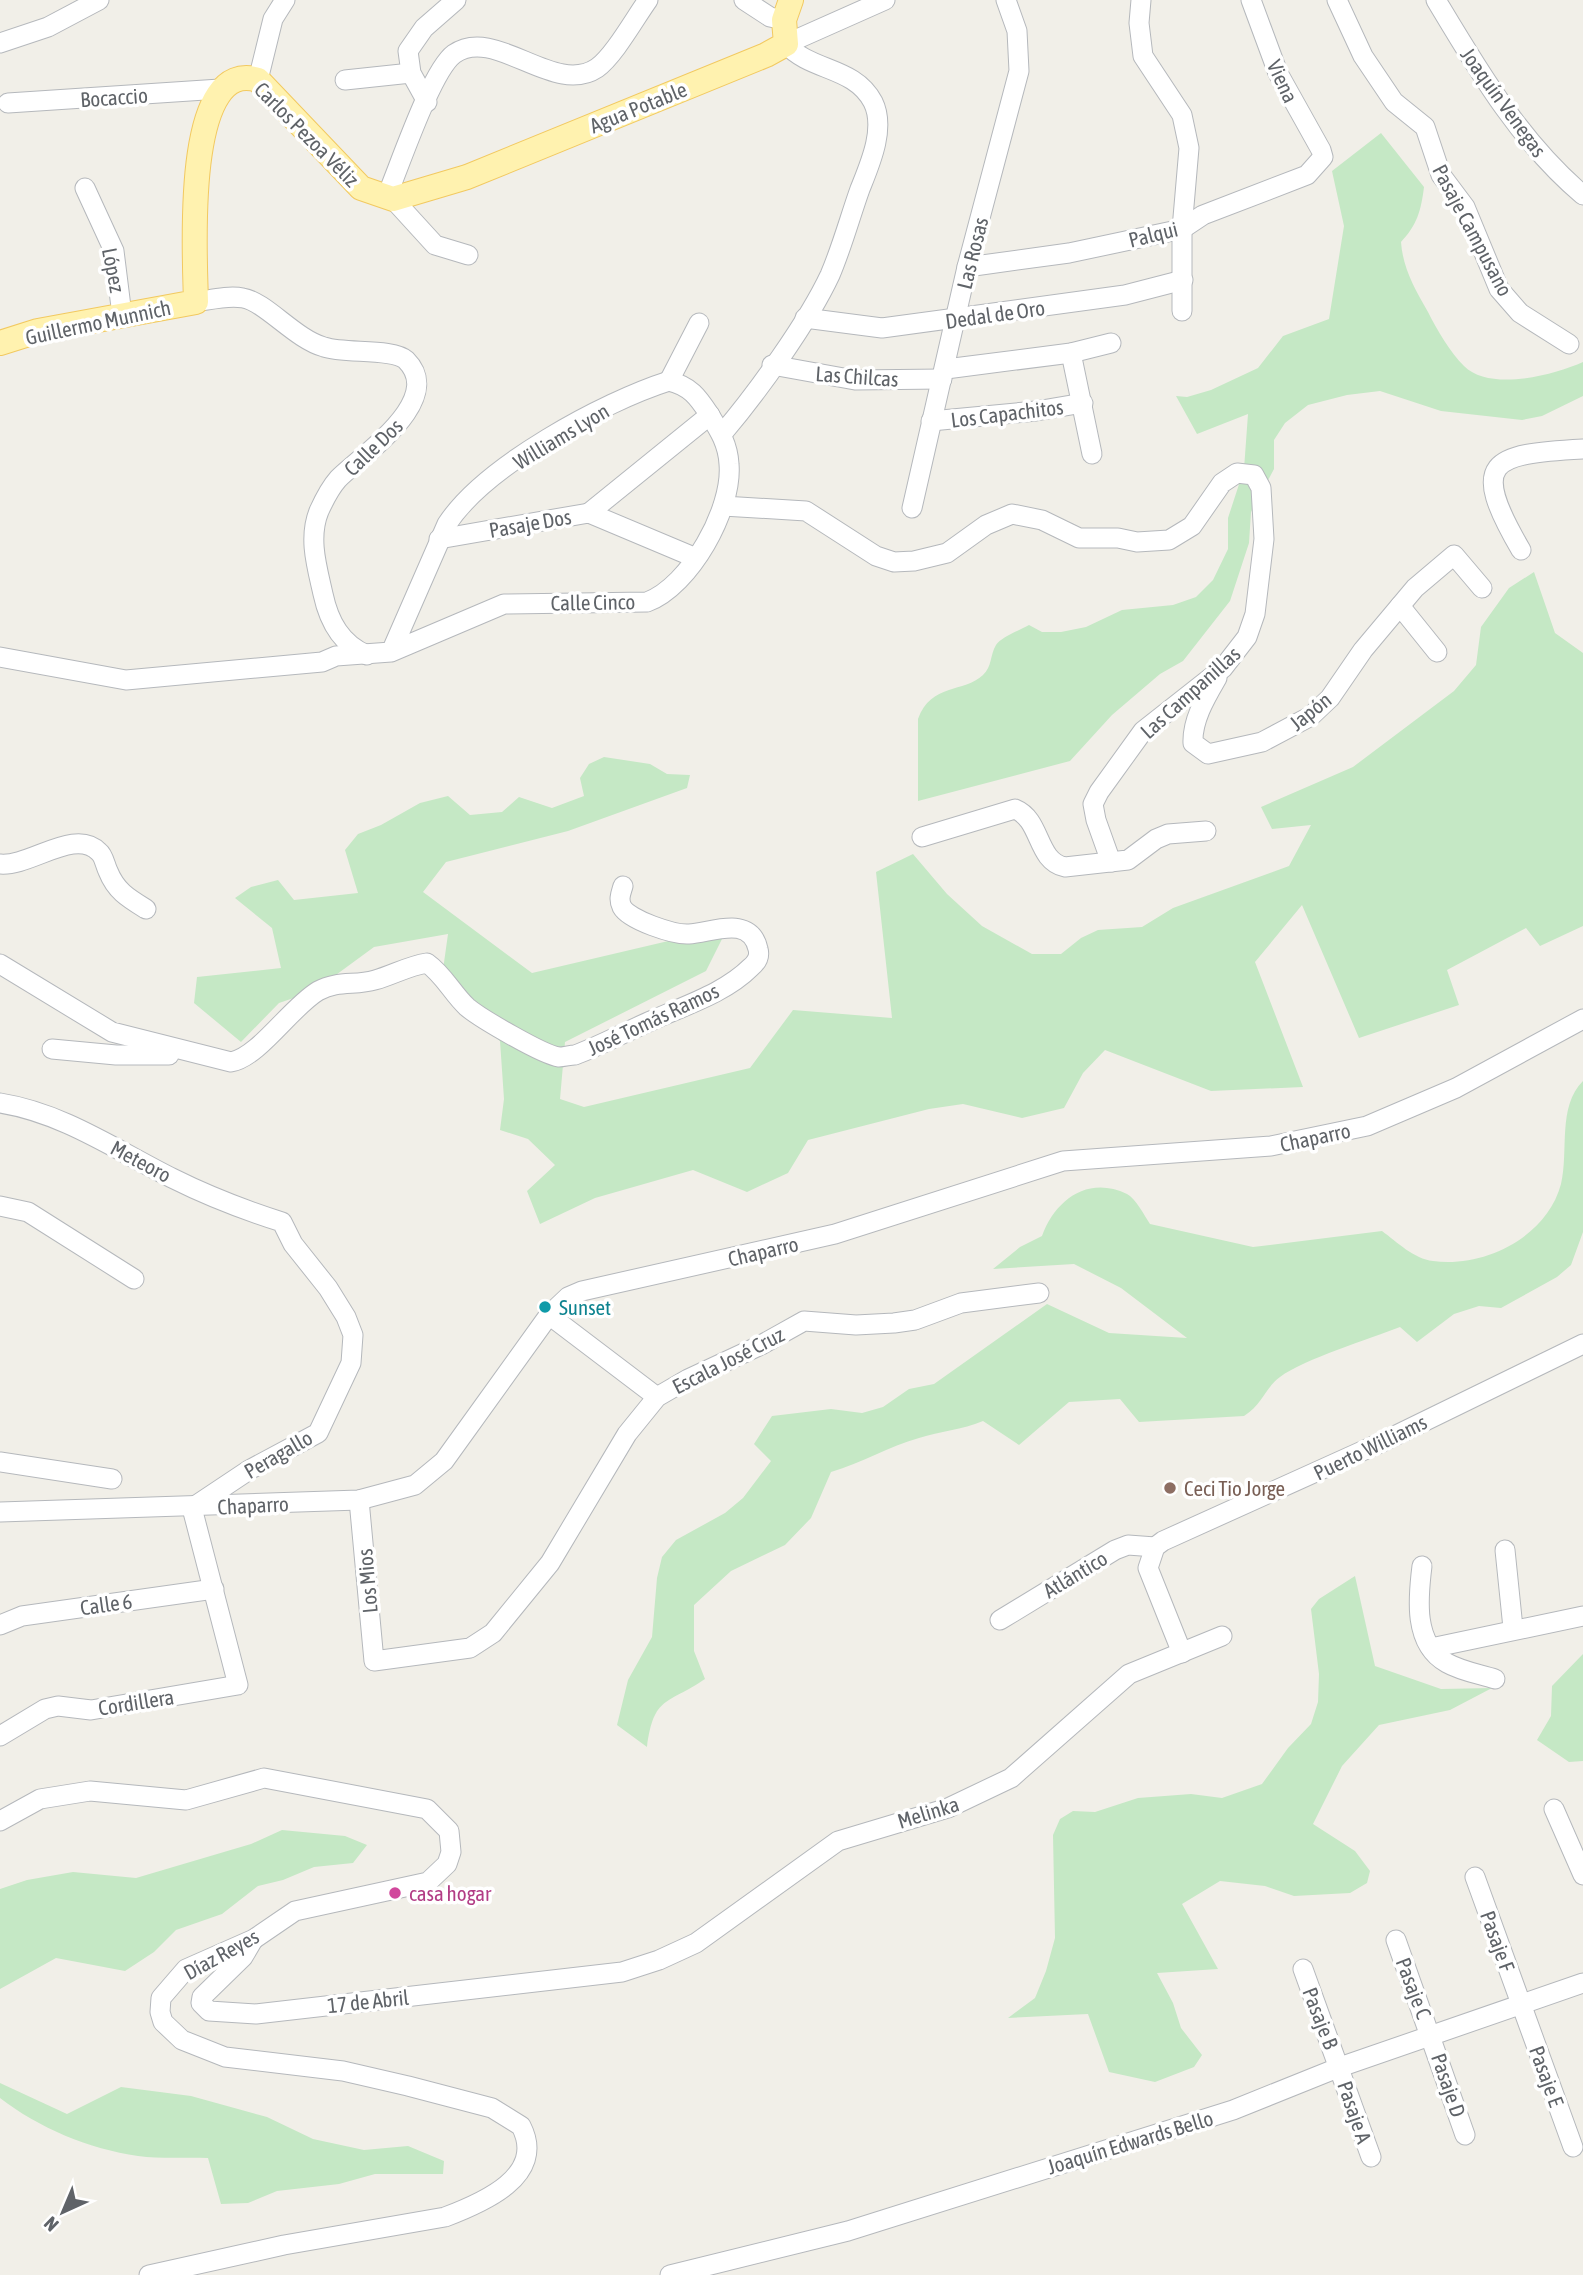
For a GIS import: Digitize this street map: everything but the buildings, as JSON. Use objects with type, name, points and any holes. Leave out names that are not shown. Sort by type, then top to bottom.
[{"type":"main road","name":"Agua Potable","points":[[390,199],[467,177],[766,55],[787,21]]},
{"type":"main road","name":"Carlos Pezoa Véliz","points":[[196,302],[195,230],[200,160],[207,117],[220,89],[246,76],[258,80],[361,188],[390,199]]},
{"type":"main road","name":"Guillermo Munnich","points":[[0,343],[37,331],[196,302]]},
{"type":"street","points":[[0,43],[48,27],[99,0]]},
{"type":"street","points":[[258,80],[273,19],[285,0]]},
{"type":"street","points":[[426,102],[407,59],[410,44],[456,0]]},
{"type":"street","name":"Carlos Pezoa Véliz","points":[[390,199],[426,102],[448,61],[469,48],[490,49],[555,72],[572,75],[595,69],[648,0]]},
{"type":"street","points":[[699,323],[669,381],[692,391],[722,434],[805,318],[831,272],[869,166],[878,118],[875,105],[862,86],[842,73],[806,60],[787,21],[770,17],[744,0]]},
{"type":"street","name":"Agua Potable","points":[[787,21],[885,0]]},
{"type":"street","name":"Las Rosas","points":[[912,508],[967,267],[1019,71],[1017,31],[1006,0]]},
{"type":"street","points":[[1141,0],[1139,32],[1143,56],[1175,103],[1186,131],[1188,148],[1182,229],[1182,311]]},
{"type":"street","name":"Viena","points":[[1251,0],[1278,73],[1322,157]]},
{"type":"street","name":"Pasaje Campusano","points":[[1338,0],[1351,35],[1394,102],[1425,127],[1441,175],[1465,207],[1499,289],[1520,313],[1569,344]]},
{"type":"street","name":"Joaquín Venegas","points":[[1436,0],[1511,118],[1540,155],[1583,195]]},
{"type":"street","points":[[345,80],[411,73]]},
{"type":"street","name":"Bocaccio","points":[[8,103],[220,89]]},
{"type":"street","name":"Palqui","points":[[967,267],[1069,253],[1182,229],[1203,215],[1307,175],[1322,157]]},
{"type":"street","name":"López","points":[[85,188],[114,251],[122,315]]},
{"type":"street","points":[[390,199],[435,245],[468,255]]},
{"type":"street","name":"Dedal de Oro","points":[[805,318],[882,328],[957,320],[1125,295],[1183,280]]},
{"type":"street","name":"Calle Dos","points":[[196,302],[243,298],[310,342],[346,352],[393,354],[405,359],[415,373],[417,387],[406,415],[336,482],[318,513],[314,530],[313,550],[326,607],[342,640],[368,656]]},
{"type":"street","name":"Las Chilcas","points":[[772,365],[855,380],[944,374],[1072,353],[1111,343]]},
{"type":"street","points":[[1072,353],[1092,454]]},
{"type":"street","name":"Williams Lyon","points":[[391,652],[439,539],[458,506],[543,442],[607,407],[669,381]]},
{"type":"street","name":"Los Capachitos","points":[[931,422],[1036,411],[1083,403]]},
{"type":"street","points":[[589,513],[710,415]]},
{"type":"street","name":"Calle Cinco","points":[[391,652],[504,604],[647,601],[668,590],[696,558],[723,506],[729,464],[722,434]]},
{"type":"street","points":[[1521,550],[1493,496],[1494,475],[1506,461],[1517,454],[1582,450]]},
{"type":"street","name":"Las Campanillas","points":[[723,506],[806,511],[876,556],[894,562],[914,561],[947,553],[986,524],[1012,514],[1042,520],[1079,538],[1137,542],[1169,540],[1192,526],[1222,483],[1237,472],[1246,472],[1259,480],[1264,539],[1257,601],[1247,637],[1223,668],[1143,731],[1099,792],[1093,804],[1111,862]]},
{"type":"street","name":"Pasaje Dos","points":[[439,539],[589,513],[696,558]]},
{"type":"street","name":"Japón","points":[[1223,668],[1201,705],[1193,734],[1193,743],[1208,754],[1262,742],[1311,716],[1331,698],[1363,650],[1415,588],[1454,555],[1482,588]]},
{"type":"street","points":[[1400,606],[1437,653]]},
{"type":"street","points":[[0,657],[126,680],[321,662],[335,656],[368,656],[391,652]]},
{"type":"street","points":[[922,837],[1015,809],[1026,813],[1048,857],[1056,865],[1065,867],[1135,857],[1156,839],[1168,834],[1206,831]]},
{"type":"street","points":[[0,864],[24,862],[60,845],[85,845],[100,852],[120,893],[146,909]]},
{"type":"street","name":"José Tomás Ramos","points":[[0,964],[112,1032],[231,1062],[244,1059],[305,1002],[334,983],[374,981],[427,963],[438,970],[467,1006],[485,1020],[542,1051],[558,1056],[575,1055],[706,996],[736,980],[757,962],[759,951],[755,939],[738,928],[718,927],[687,934],[656,927],[631,915],[622,908],[619,898],[623,886]]},
{"type":"street","name":"Chaparro","points":[[0,1512],[192,1508],[359,1500],[415,1485],[444,1461],[549,1315],[568,1297],[582,1291],[835,1234],[1063,1161],[1271,1146],[1367,1126],[1456,1088],[1583,1019]]},
{"type":"street","points":[[52,1049],[163,1057],[181,1051]]},
{"type":"street","name":"Meteoro","points":[[0,1102],[55,1117],[172,1178],[235,1207],[282,1222]]},
{"type":"street","points":[[0,1206],[28,1212],[134,1279]]},
{"type":"street","name":"Peragallo","points":[[192,1508],[249,1470],[318,1433],[351,1363],[354,1335],[346,1317],[328,1288],[293,1244],[282,1222]]},
{"type":"street","name":"Escala José Cruz","points":[[374,1661],[470,1648],[493,1633],[550,1563],[627,1434],[657,1397],[688,1379],[761,1345],[804,1321],[856,1325],[894,1323],[915,1320],[961,1303],[1039,1293]]},
{"type":"street","points":[[549,1315],[657,1397]]},
{"type":"street","name":"Puerto Williams","points":[[1155,1547],[1380,1443],[1583,1344]]},
{"type":"street","points":[[0,1462],[112,1479]]},
{"type":"street","name":"Los Mios","points":[[359,1500],[374,1661]]},
{"type":"street","points":[[192,1508],[214,1590]]},
{"type":"street","name":"Atlántico","points":[[1000,1619],[1115,1550],[1128,1545],[1155,1547]]},
{"type":"street","points":[[1155,1547],[1148,1568],[1182,1653]]},
{"type":"street","points":[[1505,1550],[1513,1628]]},
{"type":"street","points":[[1422,1566],[1417,1606],[1431,1648],[1450,1665],[1495,1679]]},
{"type":"street","name":"Calle 6","points":[[0,1625],[22,1616],[214,1590]]},
{"type":"street","name":"Cordillera","points":[[0,1736],[45,1709],[58,1706],[91,1710],[238,1685],[214,1590]]},
{"type":"street","points":[[1431,1648],[1513,1628],[1583,1616]]},
{"type":"street","name":"Melinka","points":[[622,1972],[696,1943],[838,1841],[948,1808],[1011,1778],[1129,1674],[1222,1636]]},
{"type":"street","name":"Díaz Reyes","points":[[0,1821],[40,1799],[90,1791],[186,1800],[264,1778],[427,1809],[449,1831],[451,1852],[447,1864],[428,1882],[295,1911],[254,1939],[186,1969],[169,1986],[162,1998],[160,2012],[172,2033],[195,2047],[225,2057],[343,2071],[492,2108],[521,2126],[527,2141],[527,2160],[499,2190],[468,2208],[444,2217],[284,2245],[149,2275]]},
{"type":"street","points":[[1554,1809],[1583,1875]]},
{"type":"street","name":"Pasaje F","points":[[1475,1877],[1521,2004]]},
{"type":"street","name":"17 de Abril","points":[[254,1939],[243,1957],[201,1997],[204,2008],[208,2011],[256,2014],[622,1972]]},
{"type":"street","name":"Pasaje C","points":[[1396,1940],[1432,2036]]},
{"type":"street","name":"Pasaje B","points":[[1303,1969],[1340,2067]]},
{"type":"street","name":"Joaquín Edwards Bello","points":[[670,2275],[848,2231],[1233,2110],[1340,2067],[1583,1983]]},
{"type":"street","name":"Pasaje E","points":[[1521,2004],[1573,2147]]},
{"type":"street","name":"Pasaje D","points":[[1432,2036],[1465,2134]]},
{"type":"street","name":"Pasaje A","points":[[1340,2067],[1371,2157]]},
{"type":"green space","points":[[1381,133],[1424,187],[1417,217],[1401,242],[1402,252],[1414,287],[1454,354],[1475,374],[1505,380],[1539,376],[1583,362],[1583,396],[1542,416],[1522,420],[1441,411],[1380,391],[1347,395],[1308,405],[1285,423],[1274,440],[1274,469],[1251,512],[1249,543],[1230,601],[1183,661],[1160,674],[1112,715],[1070,761],[918,801],[918,719],[931,699],[983,675],[996,645],[1002,639],[1029,625],[1042,632],[1061,632],[1086,627],[1122,610],[1173,605],[1196,597],[1213,580],[1228,549],[1228,518],[1244,469],[1248,414],[1197,434],[1176,396],[1187,397],[1211,390],[1258,368],[1283,336],[1329,319],[1344,226],[1332,171]]},
{"type":"green space","points":[[1534,572],[1555,633],[1583,653],[1583,926],[1540,946],[1526,928],[1447,970],[1459,1005],[1359,1038],[1302,905],[1255,962],[1303,1087],[1211,1091],[1105,1050],[1083,1073],[1064,1108],[1022,1118],[963,1104],[929,1109],[808,1140],[788,1173],[747,1192],[693,1170],[595,1198],[540,1224],[527,1191],[555,1165],[528,1139],[500,1130],[504,1099],[500,1041],[440,991],[448,934],[374,947],[314,991],[279,1003],[241,1042],[194,1003],[197,977],[281,968],[272,928],[235,898],[251,887],[278,880],[294,900],[358,893],[345,850],[358,834],[381,825],[420,803],[448,796],[470,815],[502,812],[519,797],[552,808],[584,796],[580,778],[589,764],[604,757],[650,764],[667,774],[690,775],[687,788],[568,831],[446,862],[423,892],[532,973],[728,927],[706,971],[565,1042],[560,1099],[584,1107],[750,1068],[793,1010],[892,1018],[876,872],[913,854],[947,894],[982,926],[1032,954],[1061,954],[1081,938],[1098,930],[1142,927],[1173,908],[1289,866],[1311,825],[1272,829],[1261,807],[1353,767],[1454,691],[1476,665],[1481,627],[1509,588]]},
{"type":"green space","points":[[1583,1081],[1583,1232],[1571,1265],[1557,1277],[1501,1308],[1479,1306],[1454,1314],[1417,1342],[1400,1327],[1305,1363],[1280,1377],[1244,1416],[1139,1422],[1120,1399],[1069,1402],[1019,1445],[983,1421],[908,1441],[831,1472],[811,1518],[785,1545],[731,1571],[694,1605],[694,1651],[705,1679],[658,1709],[647,1747],[617,1725],[628,1680],[652,1637],[657,1578],[662,1557],[676,1540],[725,1513],[743,1498],[771,1461],[754,1444],[772,1416],[831,1409],[862,1413],[883,1407],[909,1389],[934,1384],[1047,1304],[1109,1333],[1187,1338],[1121,1288],[1074,1264],[993,1269],[1020,1247],[1042,1236],[1055,1212],[1075,1194],[1099,1187],[1113,1189],[1130,1196],[1150,1224],[1253,1247],[1382,1231],[1426,1260],[1453,1262],[1473,1259],[1492,1254],[1528,1234],[1554,1203],[1561,1184],[1570,1103]]},
{"type":"green space","points":[[1355,1576],[1375,1666],[1441,1689],[1492,1688],[1450,1710],[1379,1725],[1342,1766],[1313,1824],[1355,1851],[1370,1871],[1367,1883],[1350,1893],[1294,1896],[1265,1886],[1220,1881],[1182,1904],[1218,1969],[1157,1973],[1173,2003],[1181,2028],[1202,2055],[1194,2067],[1155,2082],[1109,2072],[1088,2014],[1008,2018],[1035,1998],[1055,1938],[1053,1835],[1060,1819],[1073,1811],[1095,1812],[1138,1798],[1191,1794],[1222,1798],[1262,1784],[1288,1748],[1311,1724],[1318,1702],[1319,1674],[1311,1609],[1319,1599]]},
{"type":"green space","points":[[1583,1654],[1583,1761],[1569,1762],[1537,1740],[1551,1716],[1552,1686]]},
{"type":"green space","points":[[282,1830],[345,1836],[367,1845],[353,1863],[314,1867],[283,1880],[258,1886],[222,1914],[176,1930],[154,1952],[125,1971],[56,1958],[0,1989],[0,1889],[27,1880],[73,1872],[136,1878],[251,1844]]},
{"type":"green space","points":[[0,2083],[67,2114],[121,2087],[191,2096],[267,2117],[313,2139],[364,2150],[408,2146],[444,2161],[443,2174],[375,2174],[339,2184],[277,2191],[248,2203],[221,2204],[208,2158],[138,2156],[65,2136],[31,2119],[0,2098]]},
{"type":"place","name":"Sunset","points":[[545,1307]]},
{"type":"place","name":"Ceci Tio Jorge","points":[[1170,1488]]},
{"type":"place","name":"casa hogar","points":[[395,1893]]}]
